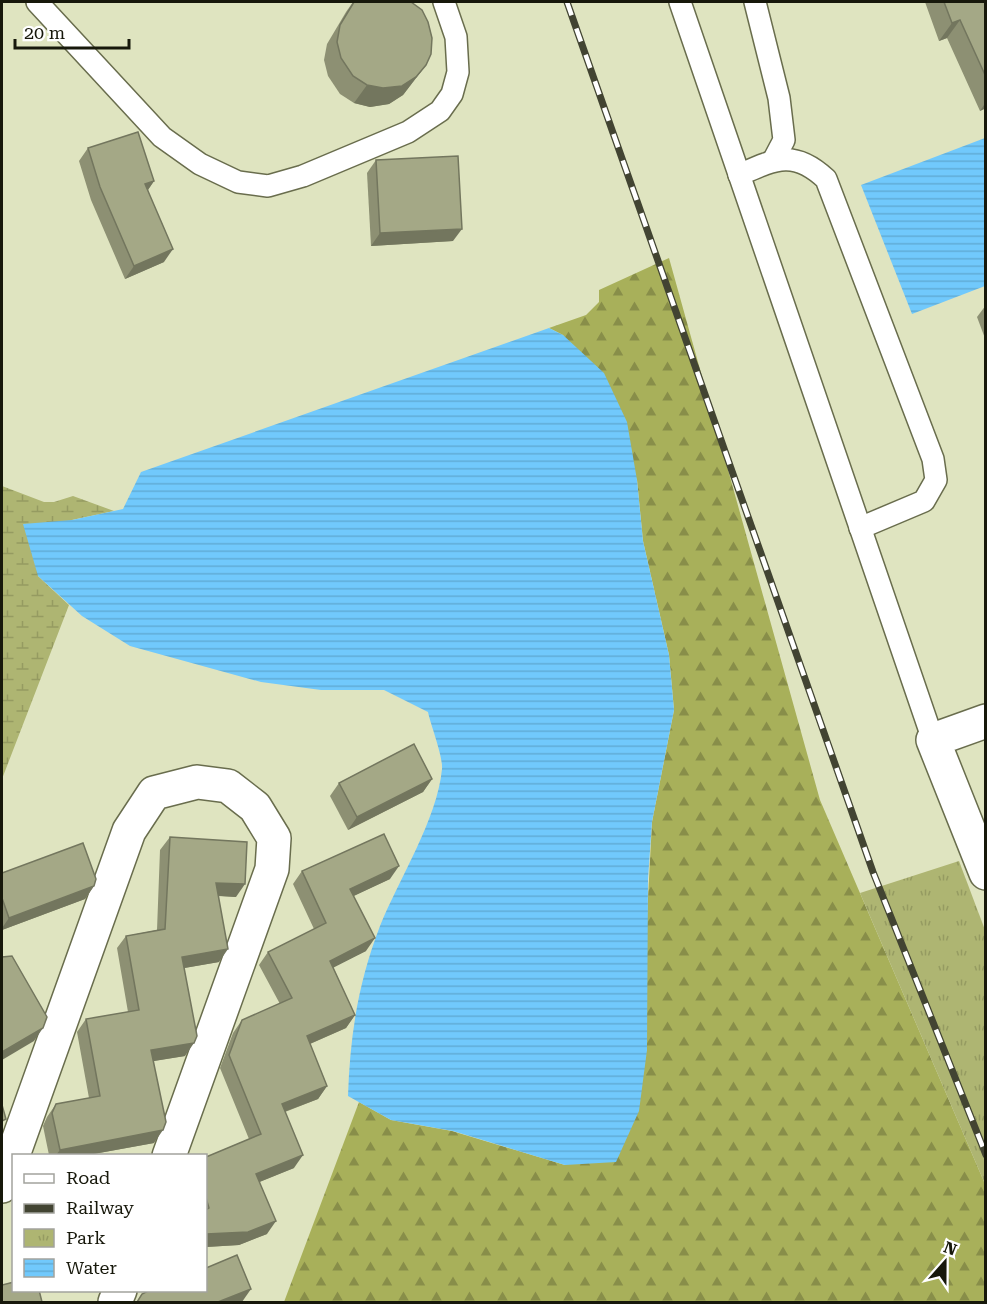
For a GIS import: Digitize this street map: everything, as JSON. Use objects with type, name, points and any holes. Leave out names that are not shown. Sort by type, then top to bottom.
[{"type":"street","points":[[986,721],[933,740],[986,873]]},
{"type":"street","points":[[13,1154],[129,831],[154,793],[197,782],[228,786],[255,807],[274,838],[273,869],[169,1154]]},
{"type":"street","points":[[2,1186],[12,1158]]},
{"type":"lane","points":[[37,2],[162,137],[209,169],[238,182],[268,186],[303,176],[408,132],[440,111],[452,94],[458,72],[456,37],[444,2]]},
{"type":"lane","points":[[680,2],[933,740]]},
{"type":"lane","points":[[754,2],[779,98],[784,140],[774,159]]},
{"type":"lane","points":[[739,175],[774,159],[790,159],[813,168],[826,179],[933,459],[936,480],[924,501],[860,528]]},
{"type":"green space","points":[[669,258],[820,800],[985,1184],[985,1302],[284,1302],[359,1102],[391,1120],[452,1131],[565,1165],[647,1050],[646,936],[652,822],[674,710],[669,655],[643,541],[637,480],[563,335],[549,328],[586,315],[599,302],[599,290]]},
{"type":"green space","points":[[2,486],[44,502],[54,502],[73,496],[114,511],[72,520],[38,576],[69,605],[2,779]]},
{"type":"green space","points":[[959,861],[985,930],[985,1184],[860,893]]},
{"type":"water","points":[[985,138],[985,286],[912,314],[861,185]]},
{"type":"water","points":[[549,328],[563,335],[604,373],[627,422],[637,480],[643,541],[669,655],[674,710],[652,822],[648,879],[647,1050],[639,1111],[616,1162],[565,1165],[453,1131],[391,1120],[348,1096],[356,1010],[372,947],[425,829],[439,788],[442,763],[428,712],[384,690],[321,690],[261,682],[130,646],[82,616],[38,576],[23,524],[72,520],[123,509],[141,472]]},
{"type":"building","points":[[354,2],[411,2],[422,10],[432,38],[431,54],[426,65],[416,77],[402,86],[383,88],[367,85],[353,76],[341,58],[337,42],[340,25]]},
{"type":"building","points":[[944,2],[986,2],[986,77],[960,20],[952,23]]},
{"type":"building","points":[[138,132],[154,181],[145,184],[173,249],[134,266],[100,187],[88,148]]},
{"type":"building","points":[[458,156],[462,229],[380,233],[376,160]]},
{"type":"building","points":[[414,744],[432,779],[357,817],[339,783]]},
{"type":"building","points":[[384,834],[399,866],[350,889],[375,938],[330,961],[355,1015],[307,1036],[327,1086],[282,1104],[303,1155],[256,1174],[276,1221],[248,1232],[207,1234],[207,1209],[209,1208],[207,1157],[261,1134],[229,1055],[242,1020],[292,998],[268,952],[326,923],[302,871]]},
{"type":"building","points":[[170,837],[247,842],[245,884],[216,883],[228,949],[182,957],[197,1036],[194,1043],[151,1050],[166,1122],[163,1130],[60,1150],[52,1113],[56,1104],[100,1096],[86,1019],[139,1010],[126,936],[165,929]]},
{"type":"building","points":[[83,843],[96,879],[94,886],[9,918],[2,898],[2,873]]},
{"type":"building","points":[[12,956],[47,1017],[43,1028],[2,1052],[2,957]]},
{"type":"building","points":[[2,1105],[6,1119],[2,1121]]},
{"type":"building","points":[[237,1255],[251,1289],[218,1302],[137,1302],[146,1292],[207,1292],[207,1268]]},
{"type":"building","points":[[12,1282],[12,1292],[40,1292],[42,1302],[2,1302],[2,1285]]},
{"type":"railway","points":[[567,2],[873,872],[986,1155]]}]
